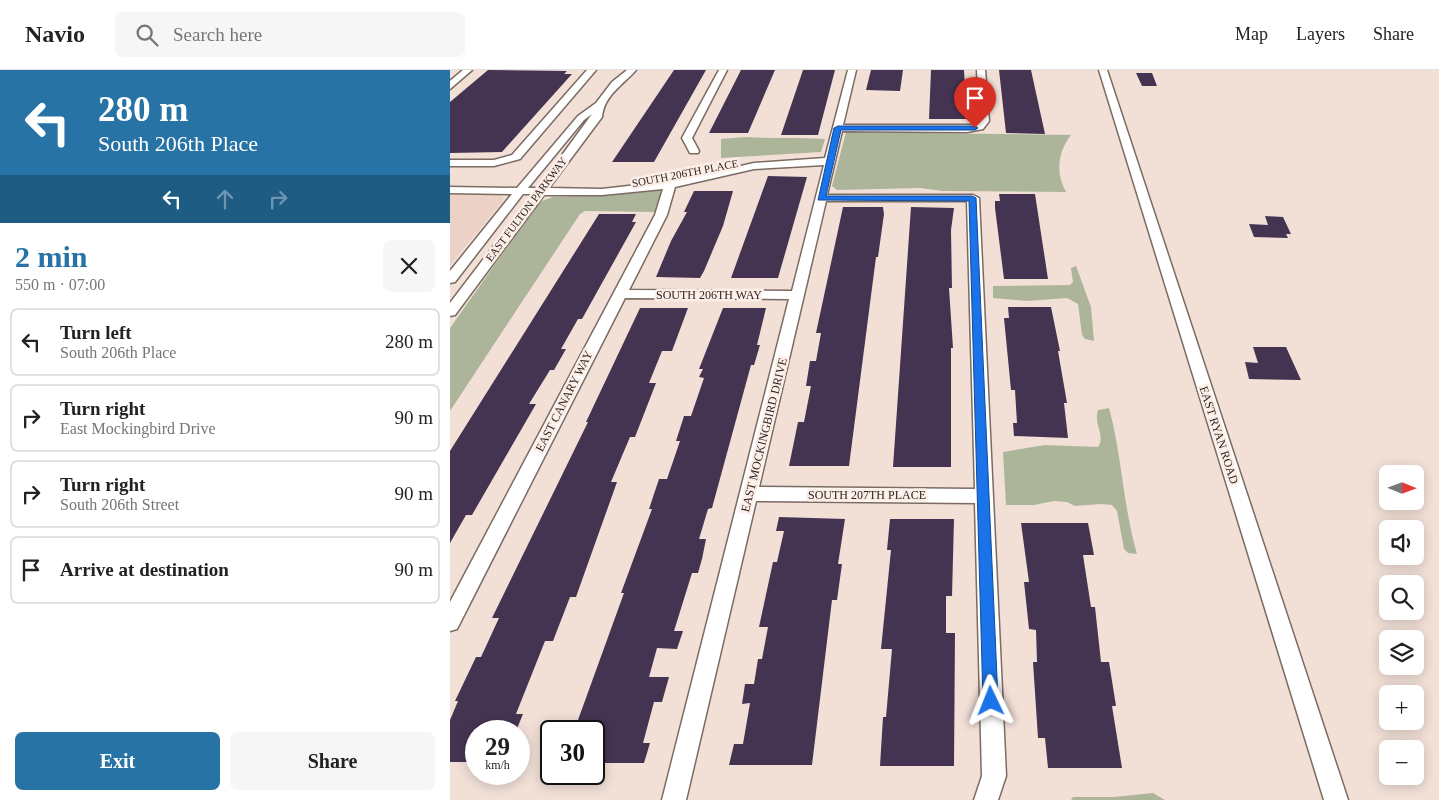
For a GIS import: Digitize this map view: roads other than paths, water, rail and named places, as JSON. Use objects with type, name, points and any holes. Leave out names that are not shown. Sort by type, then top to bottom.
[{"type":"street","points":[[450,86],[468,70]]},
{"type":"street","points":[[450,163],[494,163],[511,160],[520,154],[592,70]]},
{"type":"street","name":"EAST FULTON PARKWAY","points":[[615,84],[620,70]]},
{"type":"street","name":"EAST FULTON PARKWAY","points":[[450,279],[521,190],[582,118],[599,105],[615,84],[632,70]]},
{"type":"street","points":[[694,151],[687,138],[723,70]]},
{"type":"street","name":"EAST MOCKINGBIRD DRIVE","points":[[674,800],[852,70]]},
{"type":"street","points":[[838,128],[967,129],[980,127],[984,121],[981,70]]},
{"type":"street","name":"EAST RYAN ROAD","points":[[1103,70],[1336,800]]},
{"type":"street","name":"EAST FULTON PARKWAY","points":[[450,312],[540,190],[597,117],[599,105]]},
{"type":"street","name":"SOUTH 206TH PLACE","points":[[450,190],[540,190],[553,193],[602,192],[754,166],[831,158]]},
{"type":"street","name":"EAST CANARY WAY","points":[[450,622],[661,215],[669,182]]},
{"type":"street","points":[[821,198],[972,198],[994,776],[986,800]]},
{"type":"street","name":"SOUTH 206TH WAY","points":[[620,294],[798,295]]},
{"type":"street","name":"SOUTH 207TH PLACE","points":[[750,494],[984,496]]}]
